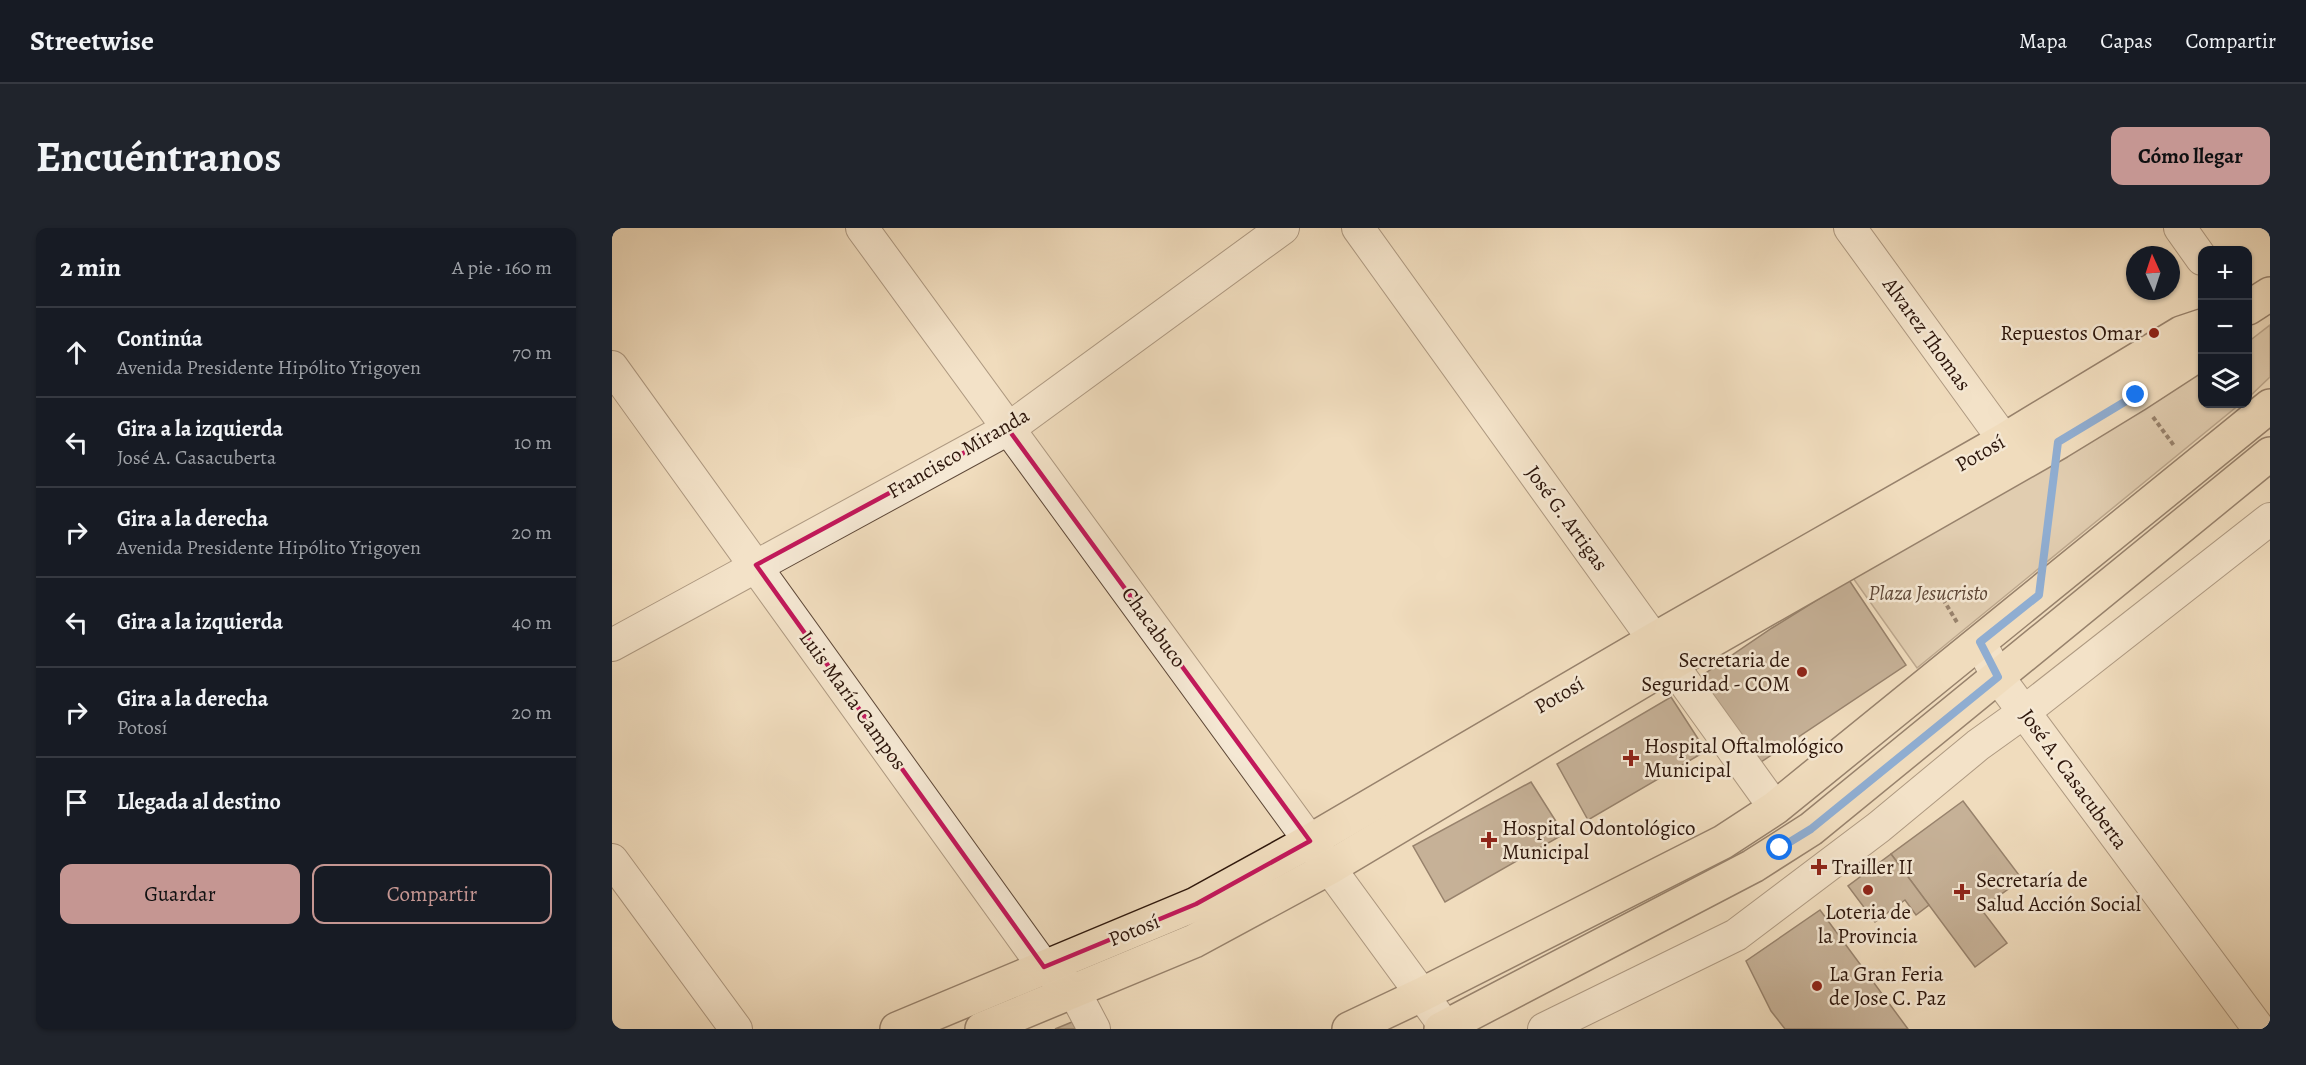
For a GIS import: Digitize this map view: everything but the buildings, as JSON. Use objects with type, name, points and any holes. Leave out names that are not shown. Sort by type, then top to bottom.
[{"type":"main road","points":[[2252,305],[2270,294]]},
{"type":"main road","name":"Potosí","points":[[982,1029],[1194,941],[1329,868],[1663,651],[2004,440],[2181,333],[2198,327]]},
{"type":"main road","name":"Potosí","points":[[897,1029],[1196,904],[1663,651],[2058,442],[2136,395],[2198,353]]},
{"type":"main road","points":[[1349,1029],[1723,842],[1775,808],[2270,406]]},
{"type":"main road","points":[[1444,1028],[1753,866],[1811,829],[2270,454]]},
{"type":"street","name":"Chacabuco","points":[[862,228],[1423,994],[1444,1028]]},
{"type":"street","name":"Francisco Miranda","points":[[612,645],[756,564],[1008,429],[1283,228]]},
{"type":"street","name":"José G. Artigas","points":[[1358,228],[1775,808]]},
{"type":"street","name":"Alvarez Thomas","points":[[1850,228],[2004,440]]},
{"type":"street","points":[[2180,228],[2198,253]]},
{"type":"street","name":"Luis María Campos","points":[[612,367],[1044,967],[1074,991],[1094,1029]]},
{"type":"street","points":[[1544,1029],[1736,935],[1879,827],[1978,746],[2270,519]]},
{"type":"street","name":"José A. Casacuberta","points":[[1980,642],[1998,677],[2259,1029]]},
{"type":"street","points":[[612,860],[736,1029]]},
{"type":"path","points":[[2136,395],[2192,469]]},
{"type":"path","points":[[2039,595],[2058,442]]},
{"type":"highlighted area","points":[[1008,429],[1310,841],[1196,904],[1044,967],[756,565]]},
{"type":"green space","points":[[2270,325],[2270,377],[2252,394],[2252,354],[2252,339]]},
{"type":"green space","name":"Plaza Jesucristo","points":[[2198,374],[2198,408],[2235,408],[1917,668],[1853,578]]},
{"type":"place","name":"Repuestos Omar","points":[[2154,333]]},
{"type":"place","name":"Secretaria de Seguridad - COM","points":[[1802,672]]},
{"type":"place","name":"Hospital Oftalmológico Municipal","points":[[1631,758]]},
{"type":"place","name":"Hospital Odontológico Municipal","points":[[1489,840]]},
{"type":"place","name":"Trailler II","points":[[1819,867]]},
{"type":"place","name":"Loteria de la Provincia","points":[[1868,890]]},
{"type":"place","name":"Secretaría de Salud Acción Social","points":[[1962,892]]},
{"type":"place","name":"La Gran Feria de Jose C. Paz","points":[[1817,986]]},
{"type":"route","points":[[1780,848],[1811,829],[1998,677],[1980,642],[2039,595],[2058,442],[2136,395]]}]
